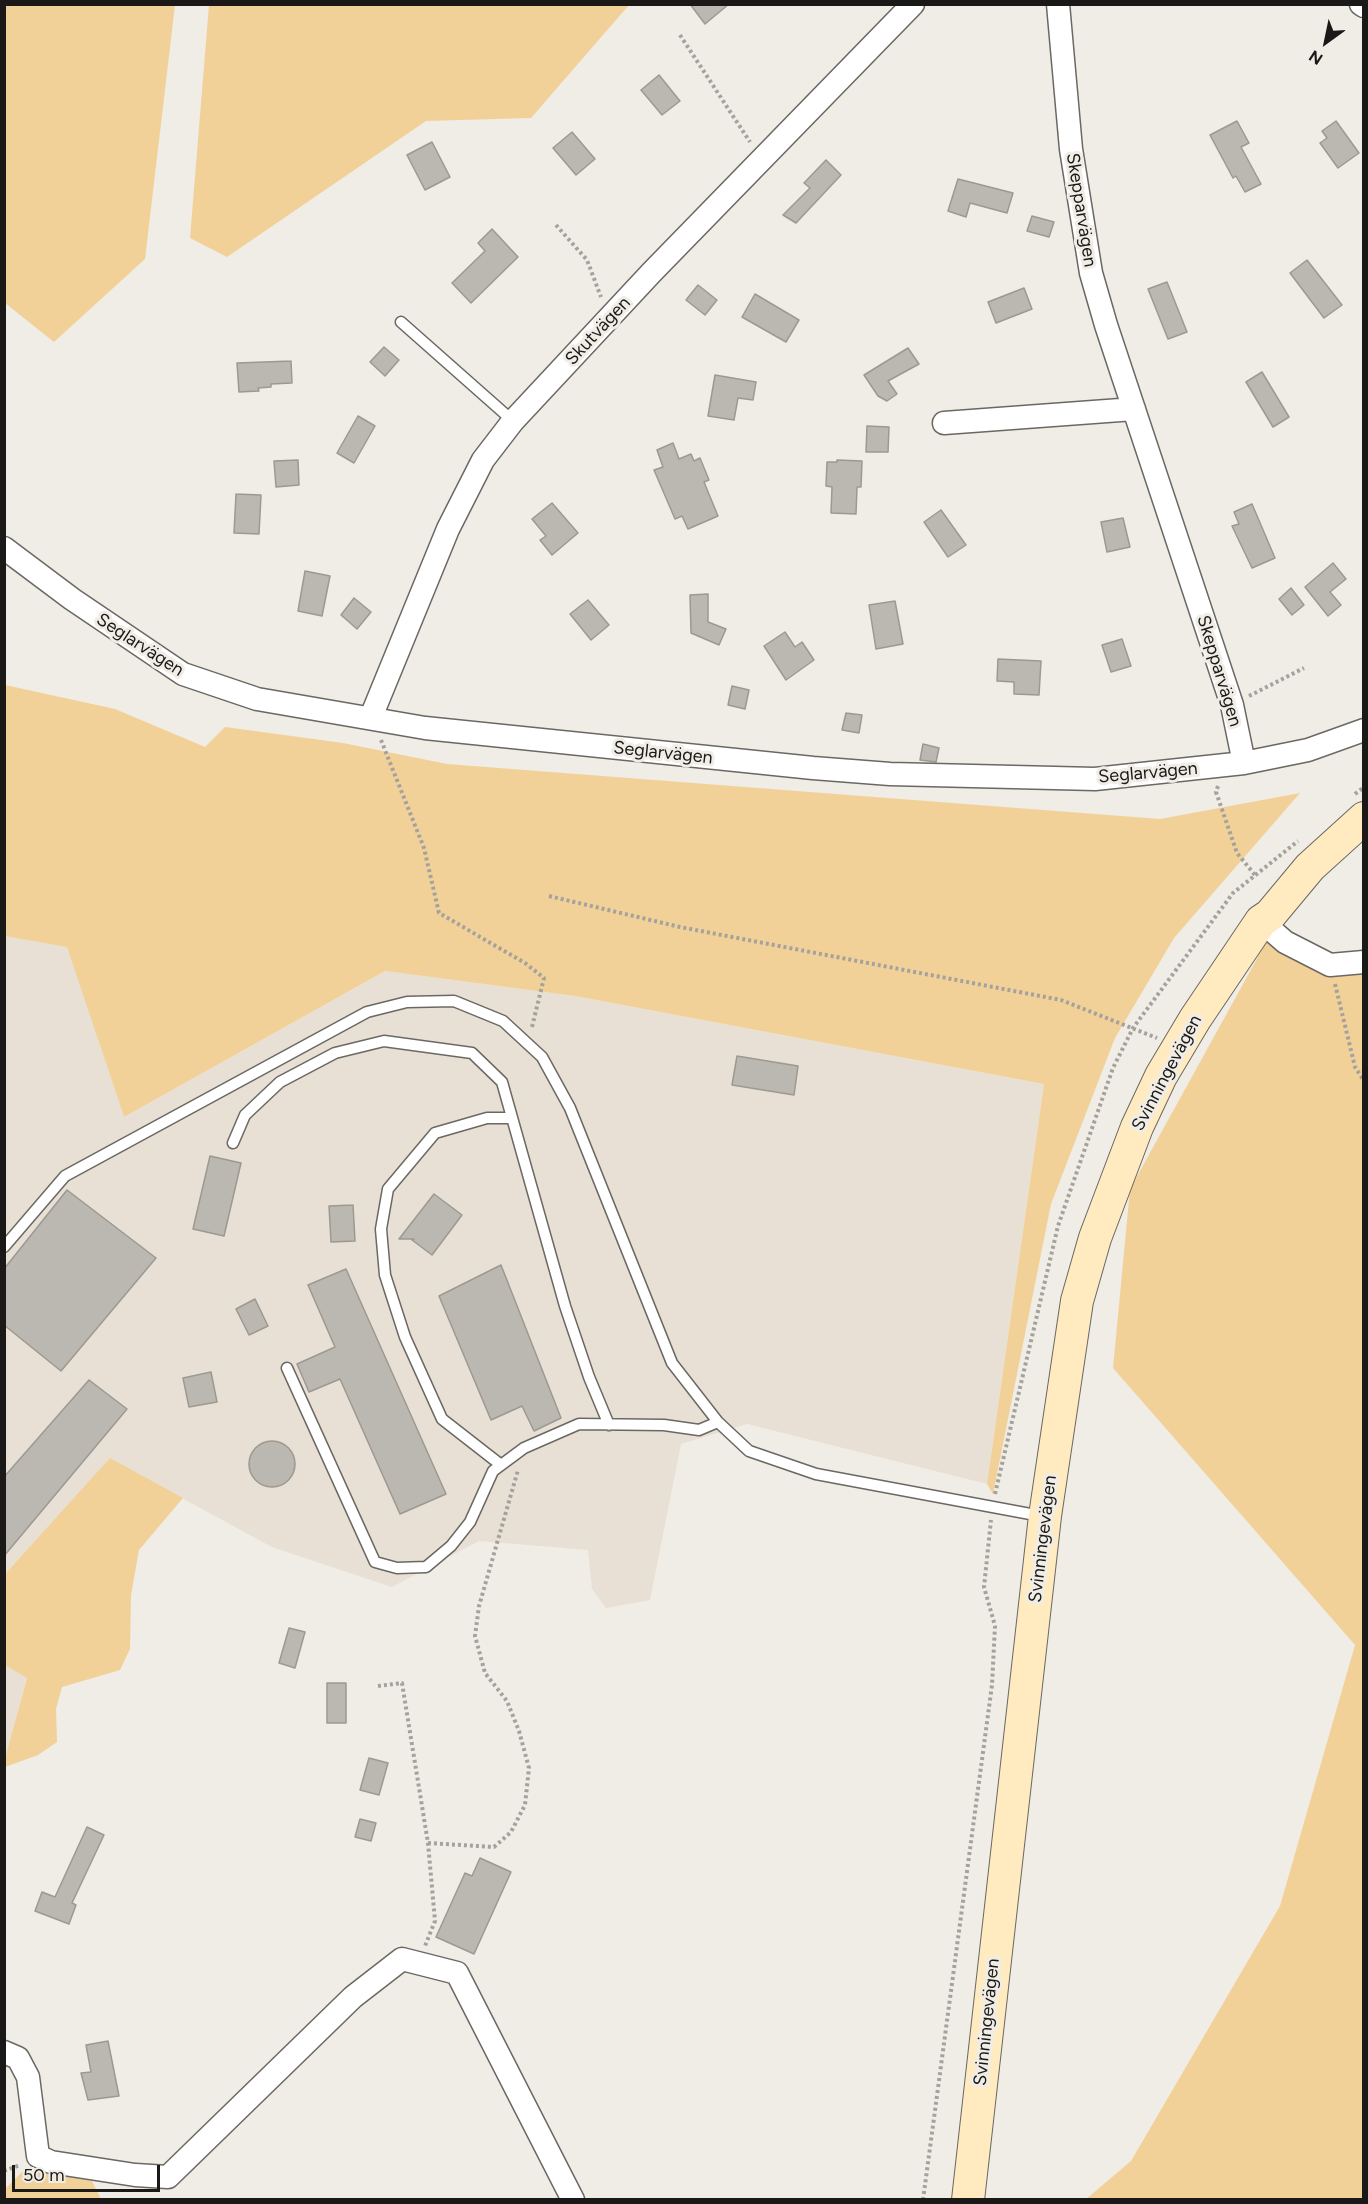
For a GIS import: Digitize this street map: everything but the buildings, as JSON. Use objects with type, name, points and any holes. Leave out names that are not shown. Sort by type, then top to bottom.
[{"type":"main road","name":"Svinningevägen","points":[[968,2199],[1044,1516],[1077,1301],[1092,1248],[1137,1127],[1179,1047],[1261,921],[1270,915],[1310,867],[1364,818]]},
{"type":"street","name":"Skutvägen","points":[[371,717],[448,529],[483,460],[513,421],[609,319],[761,159],[914,4]]},
{"type":"street","name":"Skepparvägen","points":[[1058,4],[1071,148],[1091,273],[1232,705],[1235,765]]},
{"type":"street","points":[[944,423],[1134,409]]},
{"type":"street","name":"Seglarvägen","points":[[4,548],[72,599],[183,674],[257,699],[425,728],[485,736],[890,774],[1095,778],[1235,765],[1308,750],[1364,730]]},
{"type":"street","points":[[1261,921],[1285,942],[1330,965],[1364,962]]},
{"type":"street","points":[[4,2052],[18,2058],[28,2077],[38,2156],[51,2162],[135,2175],[168,2177],[352,1997],[402,1959],[457,1973],[573,2199]]},
{"type":"lane","points":[[401,322],[513,421]]},
{"type":"lane","points":[[4,1247],[65,1176],[367,1012],[407,1002],[454,1001],[503,1022],[542,1057],[570,1108],[672,1363],[718,1422],[749,1451],[816,1474],[1044,1516]]},
{"type":"lane","points":[[233,1143],[245,1115],[280,1082],[334,1053],[384,1041],[472,1053],[502,1082],[565,1306],[589,1377],[609,1425]]},
{"type":"lane","points":[[501,1465],[442,1419],[405,1337],[385,1275],[381,1229],[388,1189],[435,1133],[487,1118],[511,1118]]},
{"type":"lane","points":[[287,1368],[375,1562],[397,1568],[426,1567],[451,1546],[470,1522],[493,1471],[524,1448],[579,1424],[664,1425],[699,1430],[718,1422]]},
{"type":"path","points":[[680,35],[761,159]]},
{"type":"path","points":[[556,225],[587,260],[609,319]]},
{"type":"path","points":[[1232,705],[1304,668]]},
{"type":"path","points":[[371,717],[424,848],[439,914],[525,963],[544,978],[528,1044]]},
{"type":"path","points":[[1235,765],[1215,792],[1237,853],[1255,875]]},
{"type":"path","points":[[549,896],[680,927],[1061,1000],[1179,1047]]},
{"type":"path","points":[[1330,965],[1355,1067],[1364,1080]]},
{"type":"path","points":[[428,1843],[494,1847],[505,1840],[511,1832],[525,1805],[529,1768],[519,1731],[507,1701],[485,1673],[475,1636],[479,1606],[524,1448]]},
{"type":"path","points":[[378,1686],[402,1683],[428,1843],[435,1921],[417,1963]]},
{"type":"shaded area","points":[[209,4],[629,5],[531,118],[426,121],[227,257],[190,238]]},
{"type":"shaded area","points":[[4,5],[175,5],[145,259],[54,342],[5,303]]},
{"type":"shaded area","points":[[5,685],[115,709],[205,747],[225,727],[343,743],[447,764],[1160,819],[1300,793],[1174,938],[1115,1038],[1051,1204],[993,1494],[987,1484],[1044,1084],[575,996],[385,971],[124,1117],[67,947],[5,936]]},
{"type":"shaded area","points":[[5,936],[67,946],[124,1117],[385,971],[575,996],[1044,1084],[987,1484],[747,1424],[681,1444],[650,1600],[606,1608],[592,1589],[588,1550],[479,1541],[392,1587],[272,1547],[110,1459],[5,1574]]},
{"type":"shaded area","points":[[1269,937],[1344,960],[1363,948],[1363,2199],[1085,2200],[1131,2161],[1280,1906],[1355,1645],[1113,1368],[1130,1189]]},
{"type":"shaded area","points":[[110,1458],[183,1498],[139,1550],[131,1595],[130,1649],[120,1670],[62,1687],[56,1709],[57,1742],[38,1755],[5,1767],[5,1758],[27,1678],[5,1665],[5,1574]]},
{"type":"shaded area","points":[[5,1665],[27,1677],[5,1758]]},
{"type":"shaded area","points":[[26,2168],[92,2181],[101,2199],[5,2199],[4,2190]]}]
